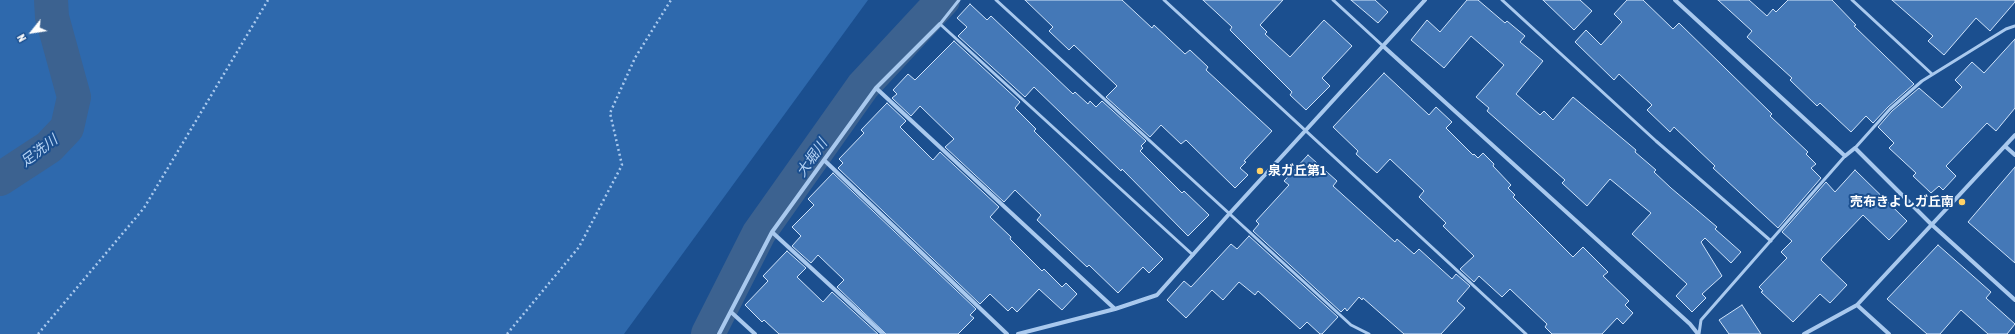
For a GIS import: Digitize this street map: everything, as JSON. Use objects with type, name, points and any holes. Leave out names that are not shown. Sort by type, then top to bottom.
[{"type":"street","points":[[1018,334],[1114,309],[1157,295],[1425,0]]},
{"type":"street","points":[[1676,0],[1845,156],[1854,148],[1931,224],[2015,300]]},
{"type":"street","points":[[719,334],[772,232],[876,88],[940,24]]},
{"type":"street","points":[[1383,46],[1690,324],[1698,334]]},
{"type":"street","points":[[876,88],[1114,309]]},
{"type":"street","points":[[1804,334],[1857,305],[2015,135]]},
{"type":"street","points":[[2006,146],[2015,155]]},
{"type":"street","points":[[824,160],[1007,334]]},
{"type":"street","points":[[772,232],[883,334]]},
{"type":"street","points":[[1857,305],[1889,334]]},
{"type":"street","points":[[731,312],[755,334]]},
{"type":"lane","points":[[959,0],[940,24],[1193,256]]},
{"type":"lane","points":[[996,0],[1351,325],[1370,334]]},
{"type":"lane","points":[[1164,0],[1307,130],[1526,334]]},
{"type":"lane","points":[[1333,0],[1383,46]]},
{"type":"lane","points":[[1502,0],[1656,141],[1771,241]]},
{"type":"lane","points":[[1852,0],[1932,74]]},
{"type":"lane","points":[[1854,148],[1890,109],[1932,74],[2006,29],[2015,26]]},
{"type":"lane","points":[[1698,334],[1701,320],[1845,156]]},
{"type":"path","points":[[38,334],[144,208],[268,0]]},
{"type":"path","points":[[507,334],[579,247],[622,165],[610,113],[635,58],[671,0]]},
{"type":"shaded area","points":[[0,0],[868,0],[624,334],[0,334]]},
{"type":"building","points":[[1025,0],[1122,0],[1152,28],[1154,25],[1185,54],[1190,50],[1208,67],[1206,70],[1272,131],[1244,161],[1246,162],[1240,168],[1248,175],[1235,188],[1186,140],[1181,144],[1161,125],[1150,137],[1106,97],[1117,86],[1074,45],[1069,50],[1049,31],[1053,27]]},
{"type":"building","points":[[1203,0],[1283,0],[1260,25],[1267,32],[1265,34],[1290,57],[1324,20],[1352,46],[1322,78],[1330,86],[1306,110],[1290,95],[1292,92],[1230,30],[1232,27]]},
{"type":"building","points":[[1351,0],[1375,0],[1388,12],[1378,23]]},
{"type":"building","points":[[1467,0],[1478,0],[1505,23],[1507,21],[1525,36],[1520,42],[1543,61],[1516,94],[1540,115],[1544,111],[1553,120],[1573,97],[1636,150],[1635,152],[1656,170],[1654,172],[1717,227],[1715,229],[1741,252],[1731,263],[1705,238],[1701,242],[1722,276],[1702,294],[1706,298],[1692,312],[1676,296],[1687,284],[1632,234],[1651,213],[1610,179],[1587,206],[1562,183],[1565,180],[1487,111],[1489,108],[1476,97],[1504,65],[1471,36],[1444,68],[1411,40],[1427,20],[1440,32]]},
{"type":"building","points":[[1543,0],[1580,0],[1592,11],[1574,30]]},
{"type":"building","points":[[1627,0],[1643,0],[1673,29],[1679,23],[1772,114],[1770,116],[1808,152],[1806,154],[1816,164],[1811,168],[1821,178],[1778,228],[1713,168],[1715,166],[1674,127],[1670,132],[1647,110],[1652,105],[1619,74],[1614,80],[1575,42],[1586,30],[1601,45],[1622,22],[1614,14]]},
{"type":"building","points":[[1718,0],[1749,0],[1767,16],[1773,9],[1776,12],[1788,0],[1832,0],[1856,25],[1854,26],[1914,84],[1888,107],[1873,123],[1866,116],[1851,132],[1820,103],[1817,106],[1790,80],[1792,78],[1747,37],[1752,31]]},
{"type":"building","points":[[1892,0],[2015,0],[2015,2],[1990,31],[1976,18],[1944,55],[1928,41],[1933,36]]},
{"type":"building","points":[[970,4],[987,20],[991,16],[1073,94],[1075,92],[1088,104],[1090,101],[1096,107],[1102,101],[1146,141],[1141,146],[1143,148],[1140,151],[1182,193],[1184,191],[1209,215],[1188,236],[1122,169],[1121,171],[1034,87],[1025,97],[958,36],[967,27],[957,18]]},
{"type":"building","points":[[2015,39],[2015,108],[1996,131],[1987,123],[1946,166],[1956,176],[1943,190],[1939,186],[1931,193],[1913,176],[1916,173],[1889,148],[1894,143],[1878,127],[1892,111],[1919,88],[1942,108],[1962,87],[1955,80],[1972,62],[1984,73]]},
{"type":"building","points":[[954,41],[1020,102],[1015,108],[1036,129],[1034,131],[1163,259],[1149,273],[1143,267],[1118,293],[1089,265],[1087,267],[1037,220],[1041,215],[1015,190],[1004,202],[945,147],[954,139],[920,106],[911,116],[892,98],[897,94],[893,90],[908,74],[915,80]]},
{"type":"building","points":[[1384,73],[1429,115],[1436,107],[1452,122],[1446,128],[1473,155],[1474,154],[1478,158],[1483,153],[1494,164],[1493,166],[1511,185],[1508,188],[1515,195],[1513,197],[1573,257],[1583,247],[1608,272],[1603,276],[1629,301],[1625,305],[1633,313],[1623,324],[1617,318],[1602,334],[1552,334],[1545,327],[1547,324],[1510,289],[1502,297],[1479,276],[1474,282],[1460,269],[1474,256],[1443,226],[1446,223],[1419,197],[1424,191],[1390,159],[1377,173],[1356,154],[1358,151],[1333,127]]},
{"type":"building","points":[[887,103],[906,121],[900,127],[933,160],[940,152],[999,207],[990,217],[1011,237],[1010,239],[1042,271],[1044,269],[1062,287],[1066,283],[1077,294],[1062,310],[1039,289],[1017,312],[1012,307],[1008,311],[990,294],[980,304],[838,168],[843,163],[839,159],[864,133],[861,130]]},
{"type":"building","points":[[1308,155],[1337,181],[1333,186],[1395,242],[1397,239],[1414,254],[1419,249],[1452,279],[1456,274],[1470,286],[1457,301],[1465,308],[1441,334],[1404,334],[1363,298],[1362,300],[1359,297],[1347,311],[1345,308],[1341,312],[1253,231],[1259,224],[1256,221],[1289,185],[1284,181]]},
{"type":"building","points":[[2015,167],[2015,263],[1968,222]]},
{"type":"building","points":[[1855,170],[1907,221],[1889,240],[1863,215],[1821,260],[1847,285],[1830,303],[1820,294],[1793,322],[1761,292],[1763,291],[1759,287],[1787,258],[1781,252],[1792,241],[1782,232],[1826,182],[1835,192]]},
{"type":"building","points":[[833,173],[976,309],[970,315],[974,318],[958,334],[886,334],[837,287],[844,280],[818,255],[811,263],[792,246],[801,236],[792,227],[814,205],[808,199]]},
{"type":"building","points":[[1249,236],[1338,317],[1322,334],[1320,334],[1307,322],[1300,329],[1258,291],[1255,295],[1239,282],[1223,300],[1212,290],[1186,318],[1167,300],[1184,281],[1191,287],[1231,244],[1237,249]]},
{"type":"building","points":[[1938,245],[1991,292],[1986,298],[2015,324],[2007,334],[1988,334],[1961,310],[1940,334],[1927,334],[1887,299]]},
{"type":"building","points":[[787,251],[806,268],[797,277],[823,302],[832,292],[878,334],[779,334],[764,320],[762,322],[745,305],[768,281],[763,276]]},
{"type":"building","points":[[1742,305],[1761,334],[1729,334],[1719,320]]},
{"type":"waterway","name":"足洗川","points":[[0,179],[49,147],[67,128],[74,97],[52,17],[51,0]]},
{"type":"waterway","name":"大堀川","points":[[708,334],[759,233],[863,86],[943,0]]},
{"type":"place","name":"泉ガ丘第1","points":[[1260,171]]},
{"type":"place","name":"売布きよしガ丘南","points":[[1962,202]]}]
